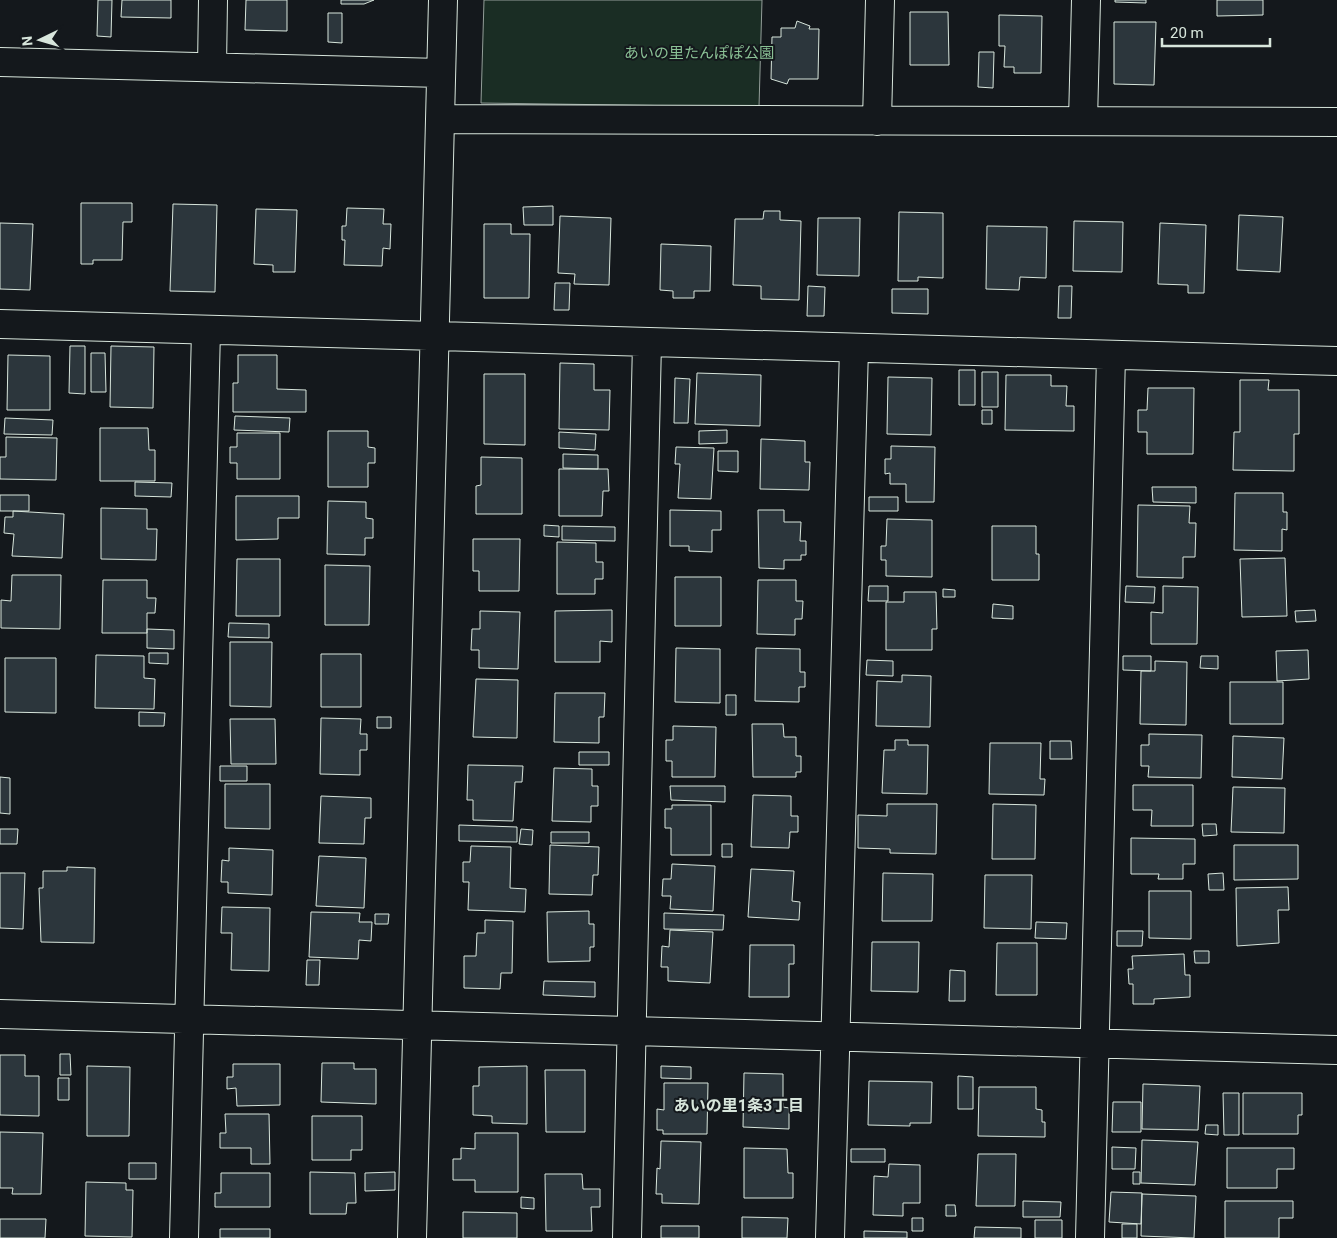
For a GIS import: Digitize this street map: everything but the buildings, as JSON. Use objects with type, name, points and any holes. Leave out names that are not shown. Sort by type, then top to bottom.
[{"type":"street","points":[[212,67],[214,0]]},
{"type":"street","points":[[412,1238],[443,0]]},
{"type":"street","points":[[876,121],[880,0]]},
{"type":"street","points":[[1083,121],[1086,0]]},
{"type":"street","points":[[0,62],[441,73]]},
{"type":"street","points":[[440,119],[1337,122]]},
{"type":"street","points":[[0,324],[1337,361]]},
{"type":"street","points":[[184,1238],[206,330]]},
{"type":"street","points":[[627,1238],[647,342]]},
{"type":"street","points":[[830,1238],[854,348]]},
{"type":"street","points":[[1090,1238],[1111,355]]},
{"type":"street","points":[[0,1014],[417,1027],[1337,1050]]},
{"type":"green space","name":"あいの里たんぽぽ公園","points":[[484,0],[762,0],[759,107],[481,103]]},
{"type":"district","name":"あいの里1条3丁目","points":[[739,1105]]}]
